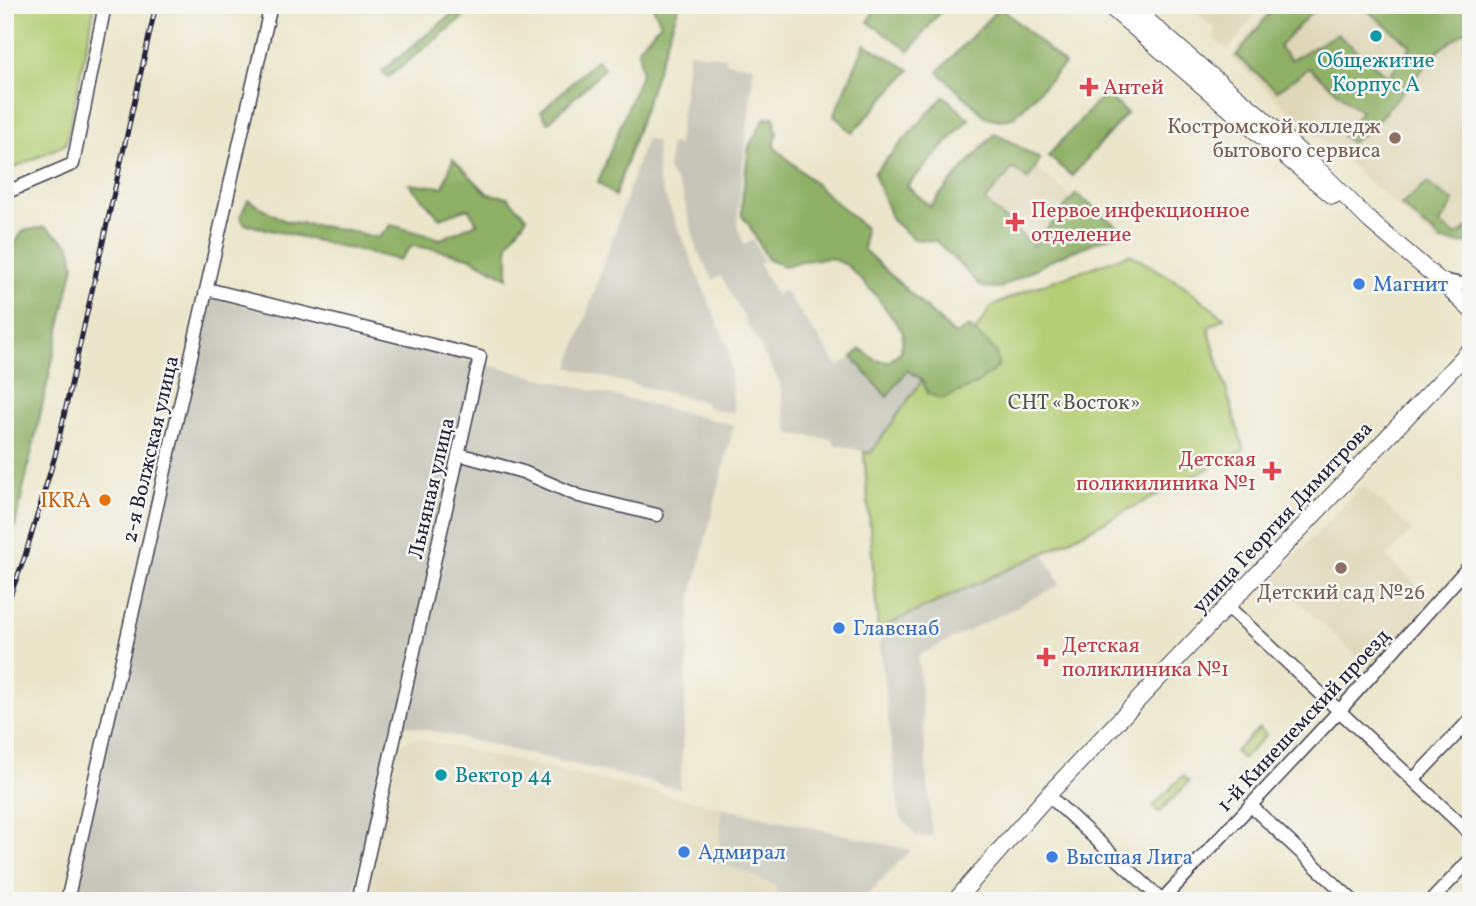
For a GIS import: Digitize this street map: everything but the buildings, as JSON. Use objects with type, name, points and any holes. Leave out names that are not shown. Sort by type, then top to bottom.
[{"type":"main road","points":[[1108,5],[1308,176],[1347,207],[1370,221]]},
{"type":"main road","points":[[1130,5],[1258,114],[1370,221],[1471,310]]},
{"type":"main road","name":"улица Георгия Димитрова","points":[[955,901],[1048,795],[1471,349]]},
{"type":"street","points":[[5,193],[73,164],[105,5]]},
{"type":"street","name":"2-я Волжская улица","points":[[67,901],[271,5]]},
{"type":"street","points":[[1438,279],[1471,286]]},
{"type":"street","name":"Льняная улица","points":[[207,289],[480,357],[358,901]]},
{"type":"street","points":[[458,454],[523,472],[579,496],[657,516]]},
{"type":"street","name":"1-й Кинешемский проезд","points":[[1162,900],[1340,710],[1471,564]]},
{"type":"street","points":[[1227,606],[1471,834]]},
{"type":"street","points":[[1413,779],[1471,719]]},
{"type":"street","points":[[1048,795],[1162,900]]},
{"type":"street","points":[[1251,806],[1353,901]]},
{"type":"street","points":[[1432,901],[1471,859]]},
{"type":"shaded area","points":[[1188,5],[1263,5],[1228,50],[1214,39],[1216,30]]},
{"type":"shaded area","name":"Костромской колледж бытового сервиса","points":[[1270,5],[1471,5],[1471,247],[1439,244],[1231,58]]},
{"type":"shaded area","points":[[689,52],[726,57],[725,62],[754,66],[737,226],[744,245],[753,240],[764,261],[759,264],[776,295],[784,290],[839,367],[852,357],[887,396],[907,370],[922,380],[871,453],[833,444],[834,439],[790,434],[780,383],[721,276],[713,280],[697,249],[682,192],[668,170],[670,144],[678,145]]},
{"type":"shaded area","points":[[646,138],[656,141],[658,180],[729,350],[734,412],[724,412],[707,407],[705,402],[569,367]]},
{"type":"shaded area","name":"Первое инфекционное отделение","points":[[1015,149],[1089,213],[1051,257],[941,230]]},
{"type":"shaded area","points":[[210,297],[734,425],[691,599],[680,789],[405,725],[392,726],[351,901],[71,901]]},
{"type":"shaded area","name":"Детский сад №26","points":[[1363,485],[1412,531],[1387,557],[1433,601],[1371,670],[1274,578]]},
{"type":"shaded area","points":[[1044,553],[1060,585],[918,656],[932,836],[917,837],[899,814],[878,629]]},
{"type":"shaded area","points":[[415,738],[721,807],[720,843],[716,864],[741,870],[775,886],[781,901],[362,901],[396,748],[404,741]]},
{"type":"shaded area","points":[[721,807],[911,850],[861,901],[781,901],[775,886],[741,870],[716,864],[720,843]]},
{"type":"green space","points":[[5,5],[95,5],[66,144],[5,172]]},
{"type":"green space","points":[[463,5],[479,5],[388,77],[382,71]]},
{"type":"green space","points":[[654,5],[679,5],[615,196],[598,182],[642,72],[638,48],[661,23]]},
{"type":"green space","points":[[877,5],[945,5],[910,51],[868,22]]},
{"type":"green space","points":[[1276,5],[1318,5],[1279,47],[1291,60],[1337,34],[1388,77],[1411,46],[1363,7],[1365,5],[1469,5],[1471,27],[1439,50],[1370,129],[1351,143],[1342,135],[1361,112],[1309,68],[1277,91],[1236,56]]},
{"type":"green space","points":[[1000,7],[1065,64],[1013,118],[1000,120],[986,117],[938,72]]},
{"type":"green space","points":[[865,44],[910,70],[852,133],[834,115]]},
{"type":"green space","points":[[596,60],[605,68],[548,123],[541,112]]},
{"type":"green space","points":[[1105,93],[1127,113],[1072,176],[1048,156]]},
{"type":"green space","points":[[944,96],[969,119],[907,186],[930,206],[995,133],[1040,159],[1028,180],[1013,168],[985,201],[1033,246],[1076,194],[1124,231],[1053,259],[1000,288],[982,287],[936,241],[914,239],[892,220],[874,173]]},
{"type":"green space","points":[[774,117],[777,133],[774,147],[865,228],[864,250],[955,335],[969,327],[996,351],[998,367],[975,385],[942,399],[928,394],[922,380],[907,370],[887,397],[852,357],[861,349],[875,360],[889,362],[901,351],[903,332],[874,293],[847,265],[830,258],[784,266],[768,260],[742,216],[749,146],[765,118]]},
{"type":"green space","points":[[453,159],[488,194],[507,197],[527,217],[508,243],[508,278],[469,257],[434,249],[412,246],[399,260],[245,224],[240,217],[248,200],[285,221],[346,230],[378,238],[391,225],[441,239],[477,223],[468,208],[440,218],[409,184],[443,187]]},
{"type":"green space","points":[[1427,183],[1454,202],[1440,224],[1455,235],[1462,233],[1471,224],[1471,244],[1442,241],[1401,205]]},
{"type":"green space","points":[[45,227],[70,245],[74,265],[6,555],[5,300],[14,245],[23,231]]},
{"type":"green space","name":"СНТ «Восток»","points":[[1130,254],[1183,285],[1224,318],[1208,328],[1244,450],[1044,553],[878,629],[864,452],[871,453],[922,380],[964,349],[991,307],[1027,290]]},
{"type":"green space","points":[[1259,728],[1266,735],[1243,759],[1235,752]]},
{"type":"green space","points":[[1183,776],[1189,782],[1159,812],[1153,806]]},
{"type":"railway","points":[[5,609],[24,559],[55,456],[156,5]]},
{"type":"place","name":"Общежитие Корпус А","points":[[1376,36]]},
{"type":"place","name":"Антей","points":[[1089,87]]},
{"type":"place","name":"Костромской колледж бытового сервиса","points":[[1395,138]]},
{"type":"place","name":"Первое инфекционное отделение","points":[[1015,222]]},
{"type":"place","name":"Магнит","points":[[1359,284]]},
{"type":"place","name":"Детская поликилиника №1","points":[[1272,471]]},
{"type":"place","name":"IKRA","points":[[105,500]]},
{"type":"place","name":"Детский сад №26","points":[[1341,568]]},
{"type":"place","name":"Главснаб","points":[[839,628]]},
{"type":"place","name":"Детская поликлиника №1","points":[[1046,657]]},
{"type":"place","name":"Вектор 44","points":[[441,775]]},
{"type":"place","name":"Адмирал","points":[[684,852]]},
{"type":"place","name":"Высшая Лига","points":[[1052,857]]}]
